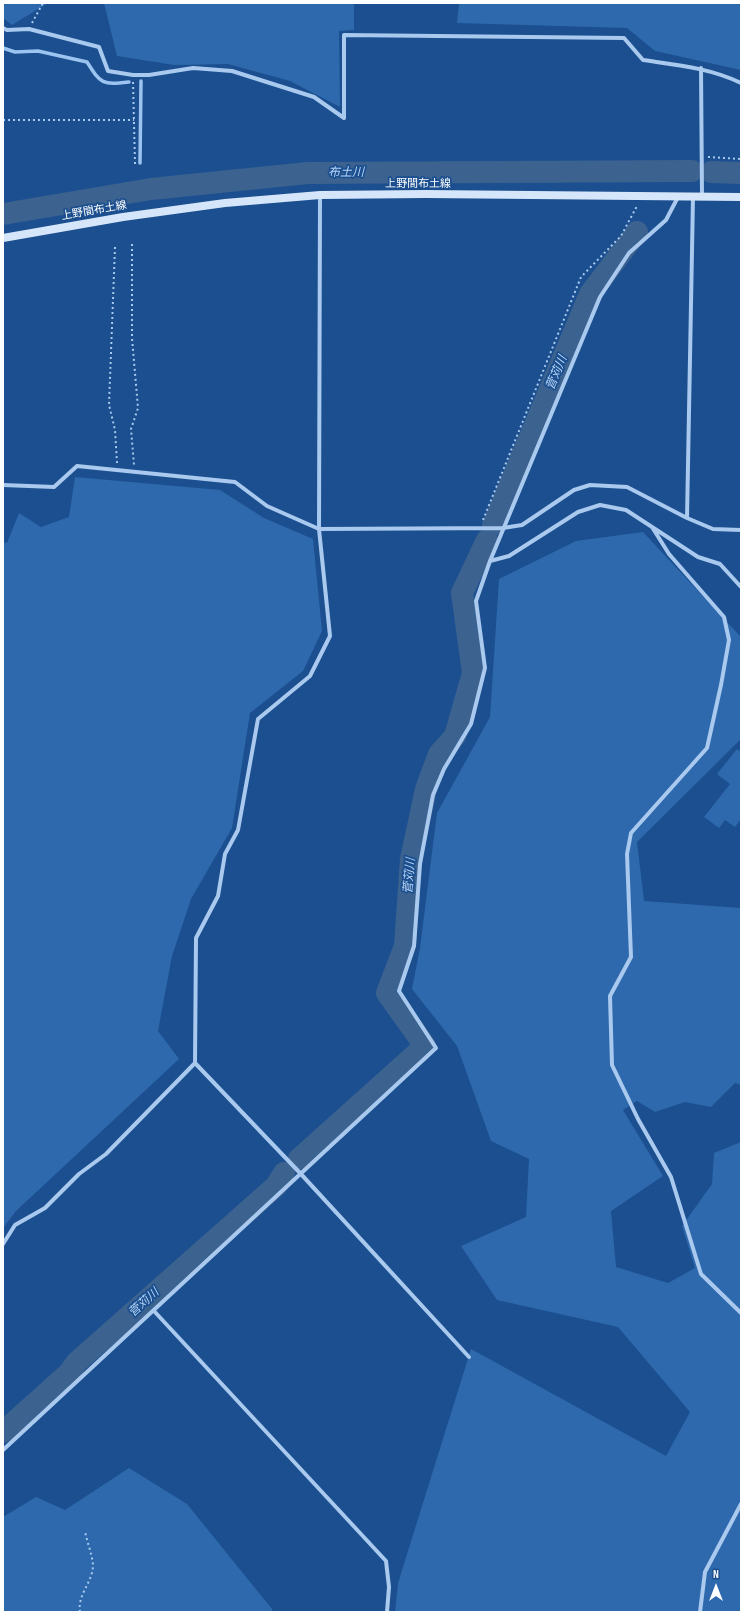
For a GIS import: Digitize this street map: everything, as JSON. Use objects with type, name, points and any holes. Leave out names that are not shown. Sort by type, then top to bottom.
[{"type":"main road","name":"上野間布土線","points":[[3,238],[123,217],[225,203],[320,195],[433,194],[741,197]]},
{"type":"street","points":[[3,28],[6,30],[29,29],[99,47],[108,71],[132,75],[149,75],[193,68],[232,71],[314,97],[344,118],[344,35],[624,38],[643,60],[701,68],[727,76],[741,83]]},
{"type":"street","points":[[701,68],[702,196]]},
{"type":"street","points":[[3,1244],[16,1226],[45,1208],[79,1174],[106,1154],[195,1063],[196,938],[218,896],[225,854],[238,830],[258,719],[310,676],[330,636],[320,529],[320,195]]},
{"type":"street","points":[[3,1450],[436,1048],[399,991],[414,946],[420,864],[432,794],[444,769],[471,724],[485,668],[476,601],[503,528],[600,297],[629,254],[666,220],[678,196]]},
{"type":"street","points":[[687,518],[693,196]]},
{"type":"street","points":[[3,484],[54,487],[77,466],[235,482],[267,506],[320,529],[503,528],[522,525],[574,490],[590,485],[627,486],[687,518],[713,529],[741,530]]},
{"type":"street","points":[[490,561],[509,556],[578,512],[600,505],[626,510],[698,557],[720,564],[741,587]]},
{"type":"street","points":[[652,527],[669,554],[724,617],[729,640],[707,748],[631,833],[627,854],[631,957],[610,996],[612,1065],[638,1119],[671,1177],[701,1274],[741,1313]]},
{"type":"street","points":[[195,1063],[300,1173],[469,1356]]},
{"type":"street","points":[[154,1311],[386,1561],[389,1587],[387,1612]]},
{"type":"street","points":[[700,1612],[705,1572],[741,1504]]},
{"type":"path","points":[[29,29],[43,3]]},
{"type":"path","points":[[132,75],[135,164]]},
{"type":"path","points":[[3,120],[134,120]]},
{"type":"path","points":[[702,157],[741,159]]},
{"type":"path","points":[[480,528],[581,277],[622,236],[642,196]]},
{"type":"path","points":[[132,244],[132,338],[138,408],[131,429],[134,472]]},
{"type":"path","points":[[115,247],[109,405],[115,430],[117,470]]},
{"type":"path","points":[[80,1612],[78,1604],[90,1580],[93,1565],[85,1531]]},
{"type":"shaded area","points":[[3,3],[48,3],[12,25],[3,18]]},
{"type":"shaded area","points":[[104,3],[354,3],[354,30],[339,31],[340,107],[290,81],[228,64],[174,65],[117,56]]},
{"type":"shaded area","points":[[459,3],[741,3],[741,70],[655,51],[627,28],[457,23]]},
{"type":"shaded area","points":[[75,477],[220,490],[264,518],[313,539],[322,631],[303,671],[250,713],[232,828],[191,899],[172,956],[158,1031],[179,1059],[16,1211],[3,1228],[3,542],[7,543],[19,513],[41,527],[69,517]]},
{"type":"shaded area","points":[[643,532],[741,637],[741,739],[637,842],[644,901],[741,908],[741,1085],[735,1083],[711,1107],[685,1102],[655,1112],[637,1101],[623,1110],[663,1176],[611,1211],[616,1267],[668,1283],[695,1268],[682,1226],[712,1184],[714,1153],[741,1142],[741,1612],[395,1612],[398,1583],[471,1349],[666,1456],[690,1412],[618,1327],[497,1300],[461,1246],[526,1217],[529,1159],[491,1141],[457,1046],[412,989],[420,948],[437,813],[490,717],[499,579],[576,541]]},
{"type":"shaded area","points":[[737,749],[741,752],[741,819],[735,827],[725,820],[719,828],[704,817],[730,784],[717,774]]},
{"type":"shaded area","points":[[129,1468],[187,1504],[272,1609],[272,1612],[3,1612],[3,1517],[36,1497],[65,1510]]},
{"type":"waterway","points":[[3,48],[15,52],[38,51],[87,62],[99,79],[103,81],[108,83],[129,82]]},
{"type":"waterway","points":[[140,163],[141,81]]},
{"type":"waterway","name":"布土川","points":[[3,214],[151,189],[308,173],[692,171]]},
{"type":"waterway","name":"布土川","points":[[711,172],[741,173]]},
{"type":"waterway","name":"菅苅川","points":[[493,525],[590,294],[637,232]]},
{"type":"waterway","name":"菅苅川","points":[[299,1159],[425,1046],[387,993],[405,946],[411,859],[426,789],[439,754],[455,736],[473,673],[462,593],[487,540]]},
{"type":"waterway","name":"菅苅川","points":[[3,1432],[69,1373],[77,1362],[276,1186],[284,1173]]}]
